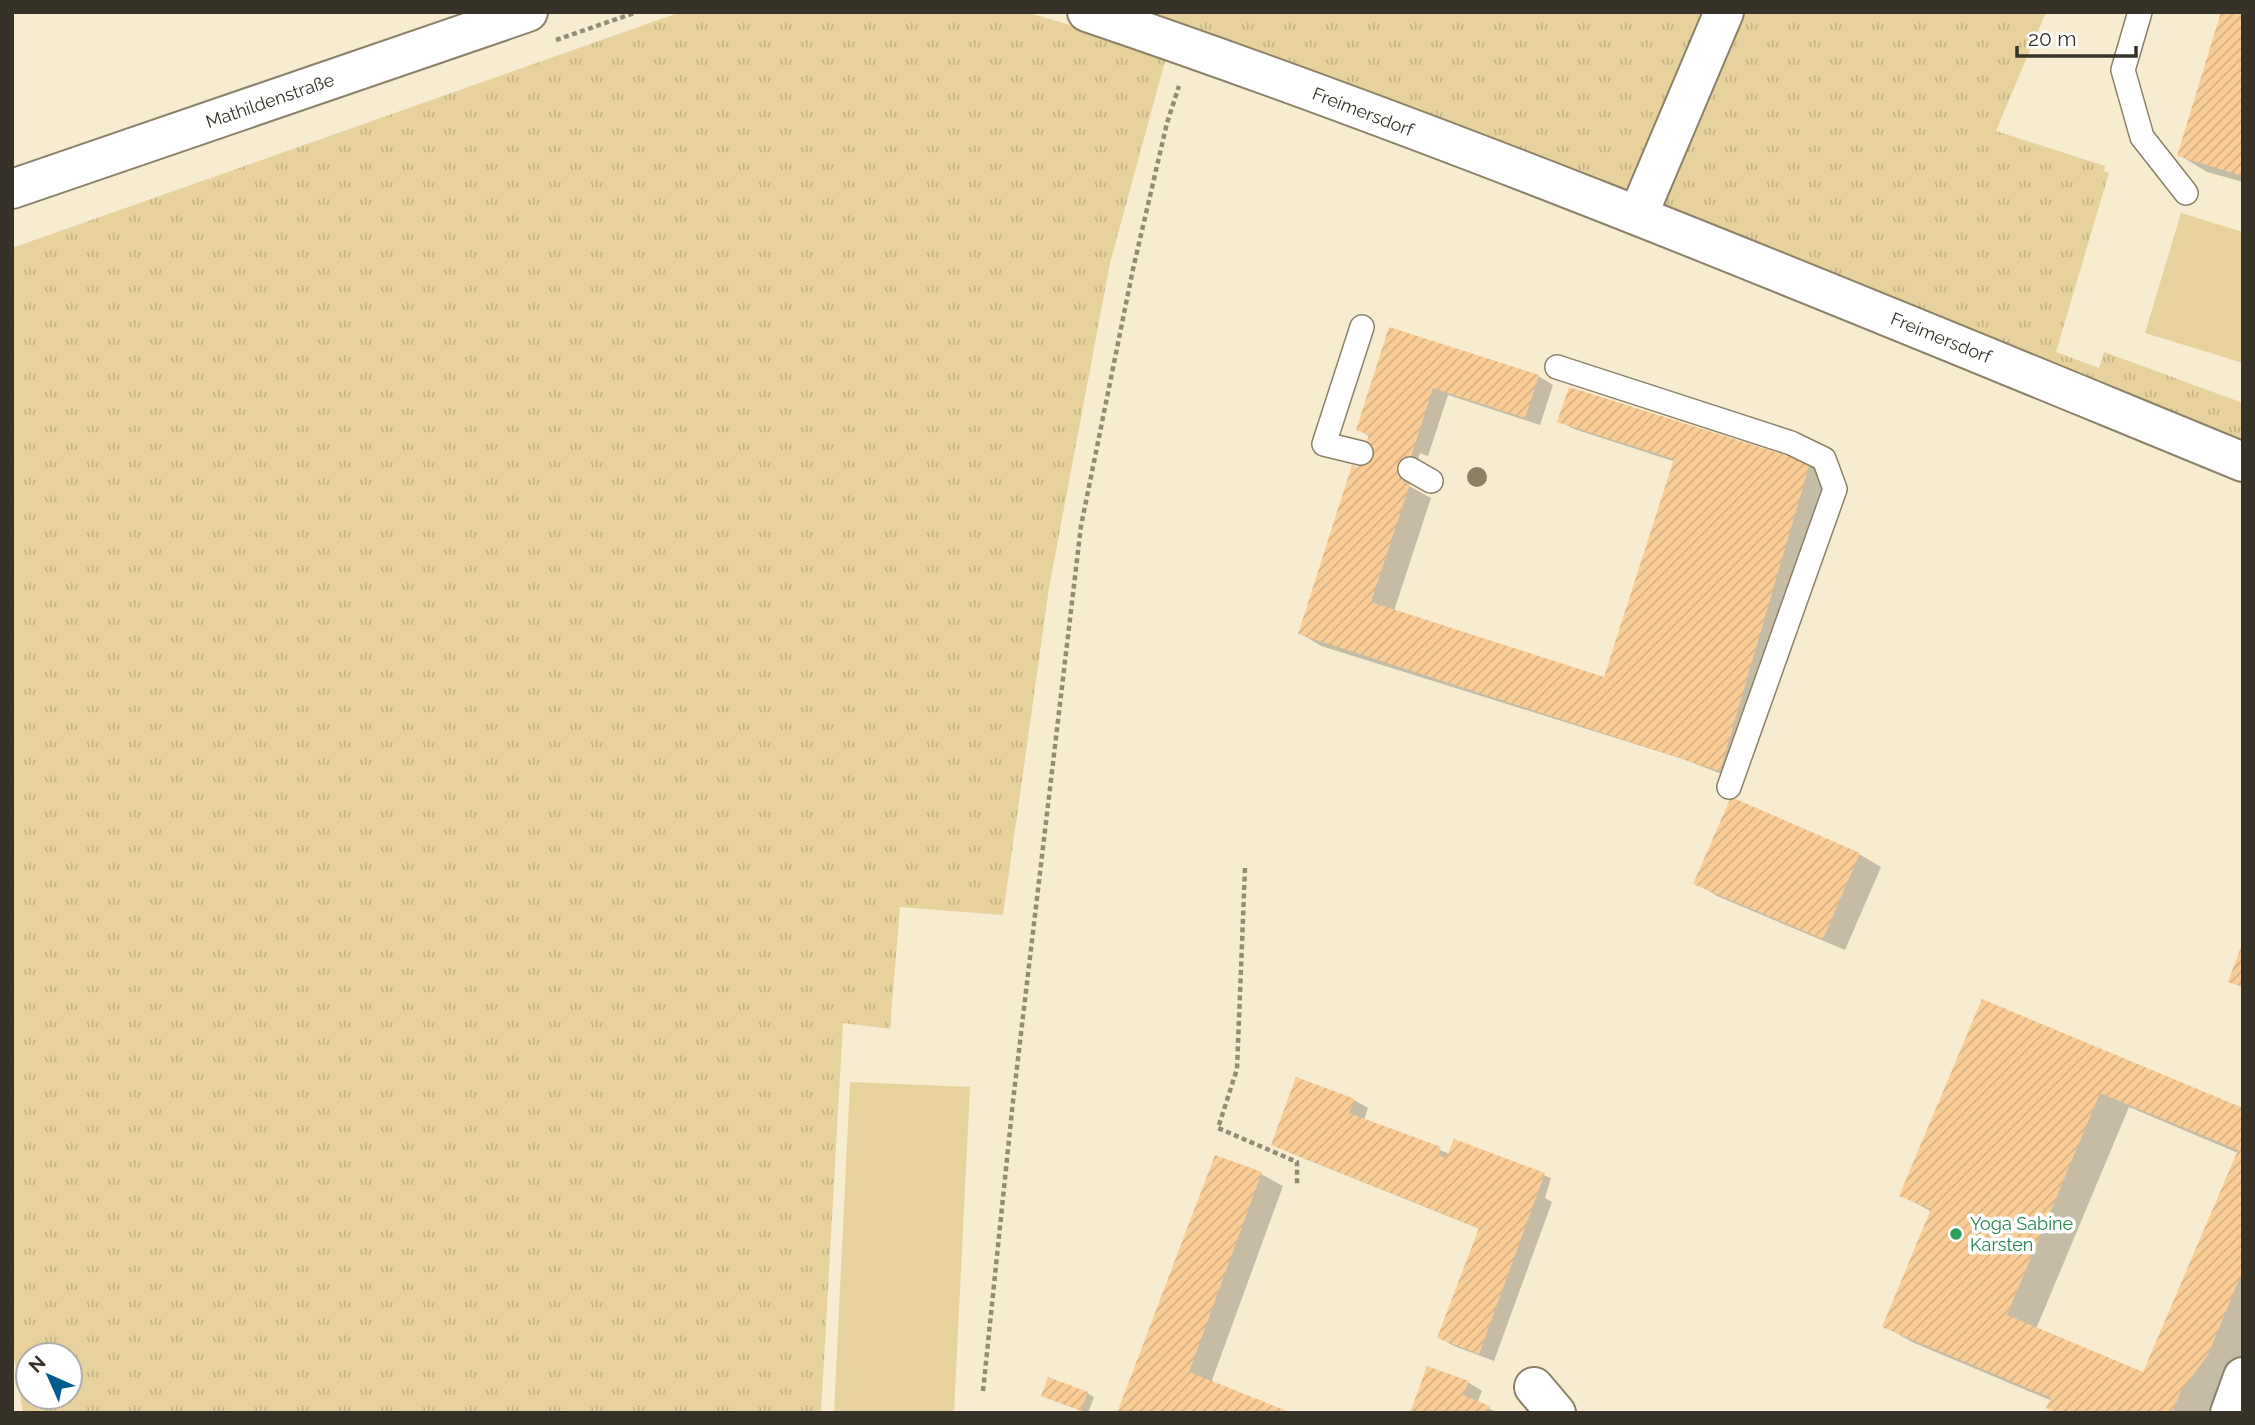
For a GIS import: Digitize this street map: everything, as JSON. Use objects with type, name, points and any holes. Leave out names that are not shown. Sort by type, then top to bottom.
[{"type":"street","name":"Mathildenstraße","points":[[12,189],[528,12]]},
{"type":"street","name":"Freimersdorf","points":[[1087,12],[1191,47],[1638,215],[2243,462]]},
{"type":"street","points":[[1638,215],[1724,12]]},
{"type":"street","points":[[2230,1413],[2243,1377]]},
{"type":"lane","points":[[2140,12],[2123,70],[2142,138],[2186,193]]},
{"type":"lane","points":[[1360,453],[1324,444],[1362,327]]},
{"type":"lane","points":[[1558,368],[1791,443],[1824,459],[1835,489],[1729,787]]},
{"type":"lane","points":[[1410,469],[1430,481]]},
{"type":"path","points":[[983,1391],[1011,1114],[1081,526],[1133,269],[1167,123],[1191,47]]},
{"type":"path","points":[[1245,868],[1237,1069],[1218,1128],[1297,1162],[1297,1186]]},
{"type":"green space","points":[[681,12],[1026,12],[1167,54],[1110,263],[1049,588],[1003,915],[900,907],[890,1029],[843,1023],[821,1413],[23,1413],[84,1411],[84,1341],[14,1341],[14,1356],[12,248]]},
{"type":"green space","points":[[1113,12],[1709,12],[1630,193]]},
{"type":"green space","points":[[1745,12],[2046,12],[1996,131],[2105,166],[2104,171],[2109,173],[2056,352],[2099,368],[2104,352],[2243,403],[2243,440],[1774,261],[1661,207]]},
{"type":"green space","points":[[2181,213],[2243,232],[2243,363],[2145,333]]},
{"type":"green space","points":[[850,1082],[970,1087],[954,1413],[834,1413]]},
{"type":"building","points":[[2221,12],[2243,12],[2243,176],[2177,156]]},
{"type":"building","points":[[1389,327],[1539,375],[1525,418],[1433,388],[1403,482],[1410,484],[1371,602],[1604,677],[1674,459],[1557,422],[1569,387],[1810,463],[1720,771],[1298,634],[1352,465],[1358,468],[1369,435],[1356,430]]},
{"type":"building","points":[[1731,797],[1860,853],[1823,939],[1693,884]]},
{"type":"building","points":[[2243,944],[2243,987],[2228,982]]},
{"type":"building","points":[[1982,999],[2243,1108],[2243,1270],[2208,1355],[2181,1391],[2172,1413],[2057,1413],[2046,1408],[2051,1398],[1882,1327],[1931,1209],[1899,1196]],"holes":[[[2100,1093],[2238,1150],[2143,1372],[2007,1315]]]},
{"type":"building","points":[[1296,1077],[1355,1099],[1349,1113],[1441,1147],[1438,1155],[1446,1158],[1454,1139],[1545,1173],[1479,1354],[1437,1338],[1479,1228],[1271,1145]]},
{"type":"building","points":[[1215,1155],[1262,1172],[1189,1372],[1292,1413],[1117,1413]]},
{"type":"building","points":[[1427,1366],[1469,1381],[1463,1395],[1490,1406],[1488,1413],[1410,1413]]},
{"type":"building","points":[[1048,1377],[1088,1392],[1081,1411],[1041,1396]]},
{"type":"place","name":"Yoga Sabine Karsten","points":[[1956,1234]]}]
